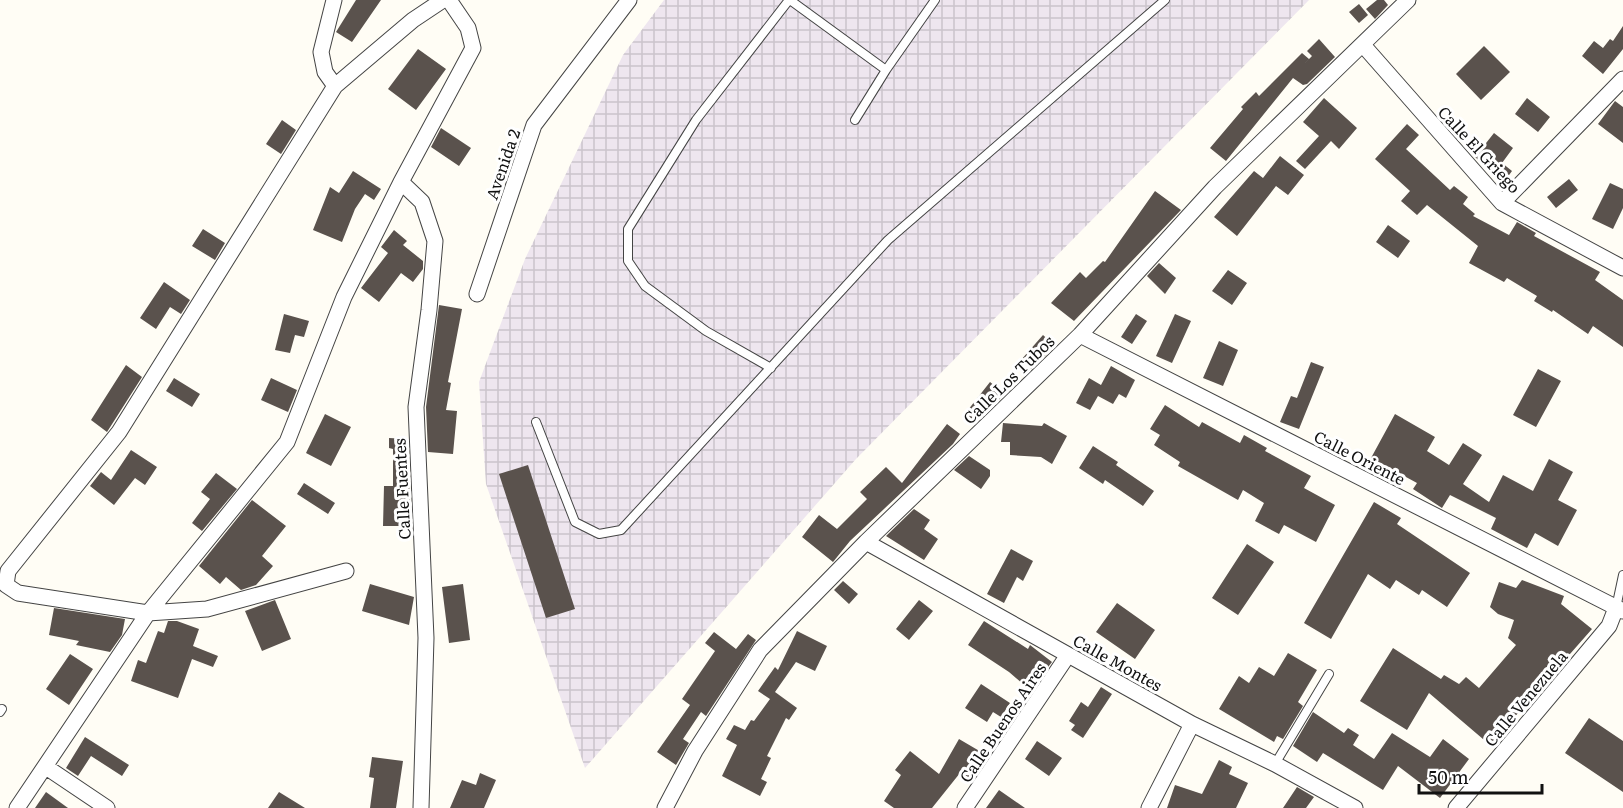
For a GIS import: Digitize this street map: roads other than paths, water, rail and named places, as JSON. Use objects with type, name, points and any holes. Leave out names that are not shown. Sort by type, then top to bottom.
[{"type":"street","points":[[334,0],[321,52],[325,72],[335,86]]},
{"type":"street","points":[[346,571],[207,609],[148,612],[18,592],[6,585],[8,571],[119,432],[335,86],[413,20],[443,0]]},
{"type":"street","points":[[17,808],[46,768],[148,612],[287,442],[344,297],[400,182],[473,48],[468,28],[449,0]]},
{"type":"street","name":"Avenida 2","points":[[477,294],[534,125],[629,0]]},
{"type":"street","name":"Calle Los Tubos","points":[[665,808],[695,751],[760,650],[866,543],[1080,335],[1215,187],[1408,0]]},
{"type":"street","name":"Calle El Griego","points":[[1363,45],[1502,203],[1623,268]]},
{"type":"street","points":[[1502,203],[1623,79]]},
{"type":"street","name":"Calle Fuentes","points":[[400,182],[422,202],[435,241],[429,310],[416,407],[426,638],[421,808]]},
{"type":"street","name":"Calle Oriente","points":[[1080,335],[1619,610]]},
{"type":"street","name":"Calle Montes","points":[[866,543],[1192,724],[1275,764],[1355,808]]},
{"type":"street","name":"Calle Venezuela","points":[[1456,808],[1609,626],[1619,610]]},
{"type":"street","name":"Calle Buenos Aires","points":[[965,808],[1068,655]]},
{"type":"street","points":[[1149,808],[1192,724]]},
{"type":"street","points":[[46,768],[107,808]]},
{"type":"lane","points":[[771,368],[706,331],[645,286],[628,261],[628,229],[696,120],[790,0],[886,70]]},
{"type":"lane","points":[[855,120],[886,70],[935,0]]},
{"type":"lane","points":[[536,422],[575,522],[599,534],[621,530],[888,240],[1165,0]]},
{"type":"lane","points":[[1619,610],[1623,576]]},
{"type":"lane","points":[[1275,764],[1329,674]]}]
